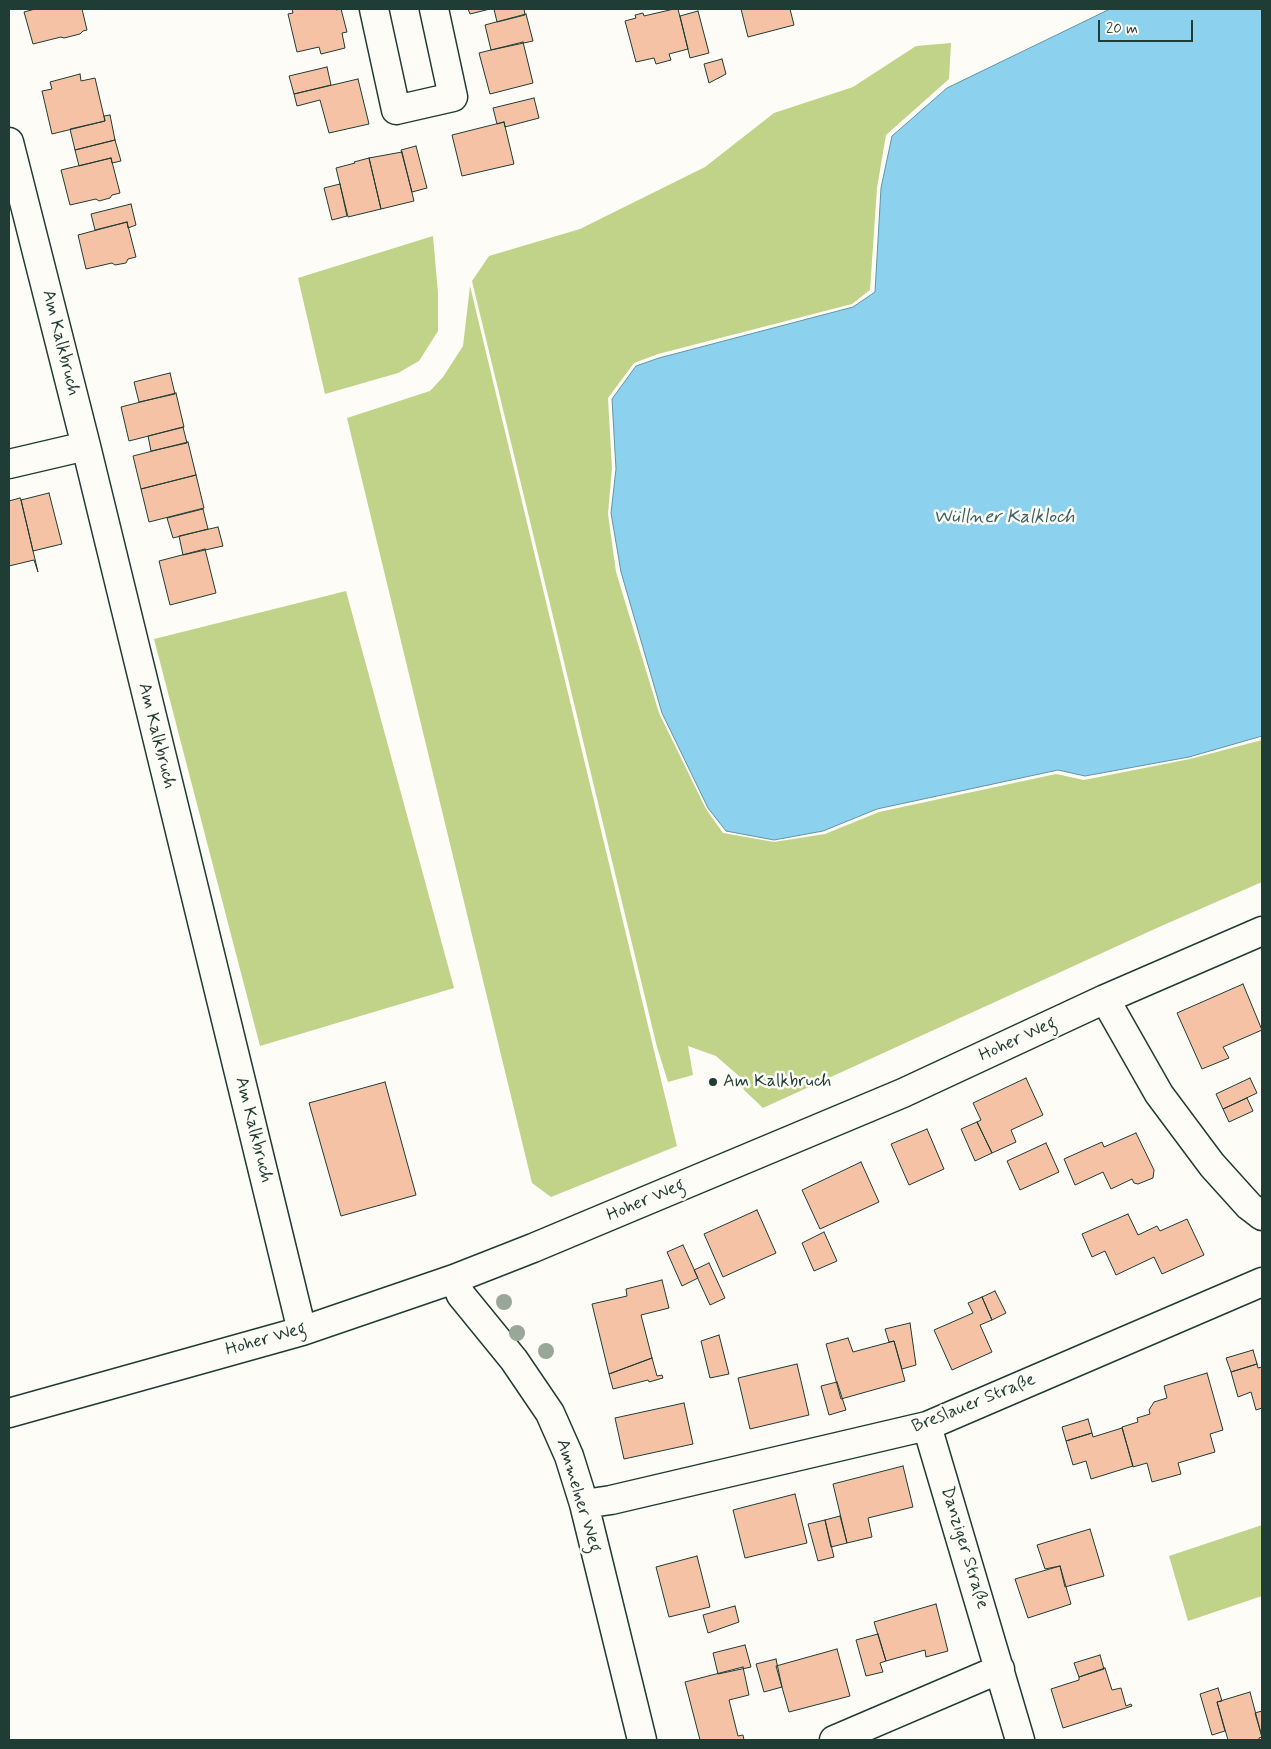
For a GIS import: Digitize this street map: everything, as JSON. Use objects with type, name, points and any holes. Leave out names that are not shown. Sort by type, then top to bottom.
[{"type":"street","points":[[374,9],[396,110],[453,98],[434,9]]},
{"type":"street","name":"Am Kalkbruch","points":[[9,142],[86,446],[302,1331]]},
{"type":"street","points":[[9,464],[86,446]]},
{"type":"street","name":"Hoher Weg","points":[[9,1413],[302,1331],[454,1279],[533,1248],[894,1097],[1105,999],[1262,931]]},
{"type":"street","points":[[1105,999],[1160,1094],[1212,1166],[1249,1206],[1262,1216]]},
{"type":"street","name":"Ammelner Weg","points":[[454,1279],[461,1295],[514,1360],[550,1413],[569,1456],[584,1504],[642,1740]]},
{"type":"street","name":"Breslauer Straße","points":[[584,1504],[611,1500],[927,1426],[1262,1282]]},
{"type":"street","name":"Danziger Straße","points":[[927,1426],[1020,1740]]},
{"type":"street","points":[[834,1740],[1000,1669]]},
{"type":"green space","points":[[951,43],[949,79],[886,135],[877,188],[870,290],[852,304],[658,354],[634,363],[608,398],[612,468],[608,514],[616,572],[659,713],[706,809],[723,833],[774,842],[825,834],[879,812],[1056,774],[1084,780],[1190,759],[1262,740],[1262,882],[1159,927],[763,1108],[744,1090],[740,1077],[716,1056],[688,1046],[693,1075],[668,1082],[657,1047],[472,281],[489,256],[580,229],[705,167],[774,113],[853,87],[916,46]]},
{"type":"green space","points":[[433,236],[438,293],[438,331],[419,361],[398,373],[325,394],[298,278]]},
{"type":"green space","points":[[470,286],[677,1146],[551,1197],[532,1183],[347,418],[430,391],[443,377],[463,346]]},
{"type":"green space","points":[[346,591],[454,988],[260,1046],[154,639]]},
{"type":"green space","points":[[1262,1525],[1262,1596],[1188,1621],[1169,1556]]},
{"type":"water","name":"Wüllner Kalkloch","points":[[1110,9],[1262,9],[1262,736],[1189,757],[1085,776],[1058,770],[877,809],[823,831],[774,840],[726,831],[708,808],[662,713],[621,572],[611,513],[616,469],[612,399],[636,366],[659,358],[853,307],[875,292],[881,188],[892,136],[947,88]]},
{"type":"building","points":[[35,9],[82,9],[87,30],[80,34],[33,44],[24,12]]},
{"type":"building","points":[[292,9],[341,9],[347,32],[342,33],[345,48],[321,54],[319,47],[297,52],[288,14],[293,13]]},
{"type":"building","points":[[468,9],[490,9],[470,14]]},
{"type":"building","points":[[494,9],[524,9],[525,15],[497,22]]},
{"type":"building","points":[[678,9],[688,49],[669,54],[671,60],[656,64],[654,58],[636,62],[625,21],[636,18],[635,15],[643,13],[644,16]]},
{"type":"building","points":[[741,9],[790,9],[794,25],[748,37]]},
{"type":"building","points":[[698,11],[709,53],[690,58],[680,16]]},
{"type":"building","points":[[526,14],[533,41],[491,50],[485,25]]},
{"type":"building","points":[[523,42],[533,83],[490,94],[479,53]]},
{"type":"building","points":[[722,59],[726,74],[709,83],[704,64]]},
{"type":"building","points":[[327,67],[331,85],[294,94],[289,76]]},
{"type":"building","points":[[80,74],[81,81],[95,78],[105,121],[52,134],[42,91],[52,89],[50,82]]},
{"type":"building","points":[[358,79],[369,124],[329,133],[320,100],[297,106],[294,94]]},
{"type":"building","points":[[534,98],[539,118],[505,127],[504,122],[497,124],[493,108]]},
{"type":"building","points":[[110,115],[115,140],[75,150],[70,129],[105,121],[104,116]]},
{"type":"building","points":[[504,122],[514,164],[462,176],[452,135]]},
{"type":"building","points":[[115,140],[121,161],[112,163],[111,158],[79,166],[75,150]]},
{"type":"building","points":[[416,146],[427,188],[412,192],[401,150]]},
{"type":"building","points":[[402,152],[414,201],[381,209],[369,158]]},
{"type":"building","points":[[111,158],[120,193],[99,201],[96,199],[70,205],[61,170]]},
{"type":"building","points":[[369,158],[381,209],[348,217],[336,168]]},
{"type":"building","points":[[340,184],[347,216],[332,220],[324,188]]},
{"type":"building","points":[[131,204],[136,225],[128,228],[127,222],[95,230],[91,214]]},
{"type":"building","points":[[127,222],[136,257],[128,259],[126,263],[115,265],[112,263],[86,269],[78,235]]},
{"type":"building","points":[[170,373],[175,394],[139,402],[134,382]]},
{"type":"building","points":[[176,393],[184,427],[129,441],[121,407]]},
{"type":"building","points":[[183,427],[187,443],[151,451],[148,436]]},
{"type":"building","points":[[188,442],[196,475],[141,489],[133,456]]},
{"type":"building","points":[[196,475],[204,508],[149,522],[141,489]]},
{"type":"building","points":[[49,493],[62,544],[33,551],[21,500]]},
{"type":"building","points":[[20,498],[38,572],[34,560],[9,566],[9,501]]},
{"type":"building","points":[[203,509],[208,529],[173,538],[167,518]]},
{"type":"building","points":[[218,527],[223,546],[183,555],[179,536]]},
{"type":"building","points":[[205,549],[216,593],[170,605],[159,561]]},
{"type":"building","points":[[1243,984],[1262,1030],[1223,1047],[1229,1058],[1202,1069],[1177,1013]]},
{"type":"building","points":[[1026,1078],[1043,1115],[1011,1130],[1016,1142],[992,1153],[977,1122],[981,1120],[973,1103]]},
{"type":"building","points":[[1250,1078],[1257,1093],[1223,1109],[1216,1094]]},
{"type":"building","points":[[385,1082],[416,1195],[341,1216],[309,1103]]},
{"type":"building","points":[[1247,1098],[1253,1111],[1229,1122],[1223,1109]]},
{"type":"building","points":[[977,1122],[992,1153],[975,1161],[961,1129]]},
{"type":"building","points":[[927,1129],[944,1169],[909,1185],[891,1144]]},
{"type":"building","points":[[1136,1133],[1154,1170],[1153,1178],[1138,1184],[1134,1183],[1132,1179],[1111,1189],[1103,1172],[1075,1185],[1064,1159],[1102,1142],[1104,1147]]},
{"type":"building","points":[[1046,1143],[1059,1172],[1020,1190],[1007,1161]]},
{"type":"building","points":[[861,1162],[879,1202],[820,1229],[802,1190]]},
{"type":"building","points":[[757,1210],[776,1253],[723,1277],[704,1234]]},
{"type":"building","points":[[1128,1214],[1138,1235],[1157,1226],[1160,1231],[1187,1219],[1204,1255],[1162,1274],[1154,1257],[1116,1275],[1105,1251],[1092,1257],[1082,1234]]},
{"type":"building","points":[[824,1232],[837,1261],[814,1271],[802,1243]]},
{"type":"building","points":[[683,1245],[698,1278],[682,1286],[667,1252]]},
{"type":"building","points":[[709,1263],[725,1298],[710,1305],[694,1270]]},
{"type":"building","points":[[662,1280],[669,1308],[641,1315],[652,1358],[609,1374],[592,1304],[627,1296],[626,1289]]},
{"type":"building","points":[[995,1291],[1006,1313],[992,1320],[982,1297]]},
{"type":"building","points":[[982,1297],[992,1320],[980,1325],[992,1352],[952,1370],[934,1330],[973,1313],[968,1303]]},
{"type":"building","points":[[910,1323],[916,1365],[902,1369],[894,1341],[889,1342],[885,1329]]},
{"type":"building","points":[[719,1335],[729,1374],[710,1378],[701,1341]]},
{"type":"building","points":[[848,1338],[853,1352],[894,1341],[905,1381],[841,1399],[826,1344]]},
{"type":"building","points":[[1253,1350],[1257,1364],[1231,1372],[1226,1358]]},
{"type":"building","points":[[652,1358],[657,1376],[662,1375],[663,1378],[613,1389],[609,1374]]},
{"type":"building","points":[[797,1364],[809,1415],[750,1429],[738,1378]]},
{"type":"building","points":[[1257,1364],[1258,1368],[1262,1367],[1262,1408],[1256,1410],[1251,1392],[1238,1397],[1231,1372]]},
{"type":"building","points":[[1207,1373],[1223,1430],[1210,1434],[1215,1452],[1178,1463],[1181,1474],[1152,1482],[1147,1463],[1133,1467],[1122,1427],[1138,1422],[1137,1418],[1150,1414],[1149,1410],[1154,1402],[1167,1398],[1164,1386]]},
{"type":"building","points":[[837,1382],[846,1410],[829,1415],[821,1386]]},
{"type":"building","points":[[684,1403],[693,1444],[624,1459],[615,1418]]},
{"type":"building","points":[[1088,1419],[1092,1433],[1066,1441],[1062,1427]]},
{"type":"building","points":[[1122,1428],[1133,1466],[1091,1479],[1086,1461],[1073,1465],[1066,1441],[1092,1433],[1093,1437]]},
{"type":"building","points":[[903,1466],[913,1507],[868,1518],[872,1537],[847,1543],[833,1484]]},
{"type":"building","points":[[795,1494],[807,1543],[745,1558],[733,1510]]},
{"type":"building","points":[[840,1516],[847,1543],[831,1547],[825,1520]]},
{"type":"building","points":[[825,1520],[834,1557],[818,1561],[808,1524]]},
{"type":"building","points":[[1090,1529],[1104,1576],[1065,1587],[1060,1566],[1045,1569],[1037,1545]]},
{"type":"building","points":[[697,1556],[710,1607],[669,1617],[656,1567]]},
{"type":"building","points":[[1060,1566],[1071,1604],[1028,1618],[1015,1579]]},
{"type":"building","points":[[936,1604],[948,1651],[926,1657],[925,1650],[886,1661],[874,1622]]},
{"type":"building","points":[[735,1606],[739,1622],[708,1633],[703,1615]]},
{"type":"building","points":[[878,1634],[886,1661],[880,1663],[883,1672],[866,1676],[856,1640]]},
{"type":"building","points":[[745,1645],[751,1667],[718,1674],[713,1653]]},
{"type":"building","points":[[837,1649],[850,1696],[789,1712],[776,1666]]},
{"type":"building","points":[[1100,1655],[1104,1669],[1079,1677],[1074,1663]]},
{"type":"building","points":[[776,1659],[782,1687],[764,1692],[756,1664]]},
{"type":"building","points":[[743,1667],[749,1695],[729,1700],[738,1736],[743,1735],[744,1740],[700,1740],[685,1682]]},
{"type":"building","points":[[1105,1668],[1112,1690],[1121,1688],[1126,1706],[1131,1704],[1132,1706],[1063,1728],[1051,1689],[1079,1680],[1079,1677]]},
{"type":"building","points":[[1218,1688],[1222,1701],[1217,1702],[1225,1731],[1212,1735],[1200,1694]]},
{"type":"building","points":[[1250,1692],[1262,1737],[1259,1740],[1228,1740],[1217,1702]]},
{"type":"building","points":[[1262,1711],[1262,1737],[1255,1713]]},
{"type":"place","name":"Am Kalkbruch","points":[[713,1082]]}]
